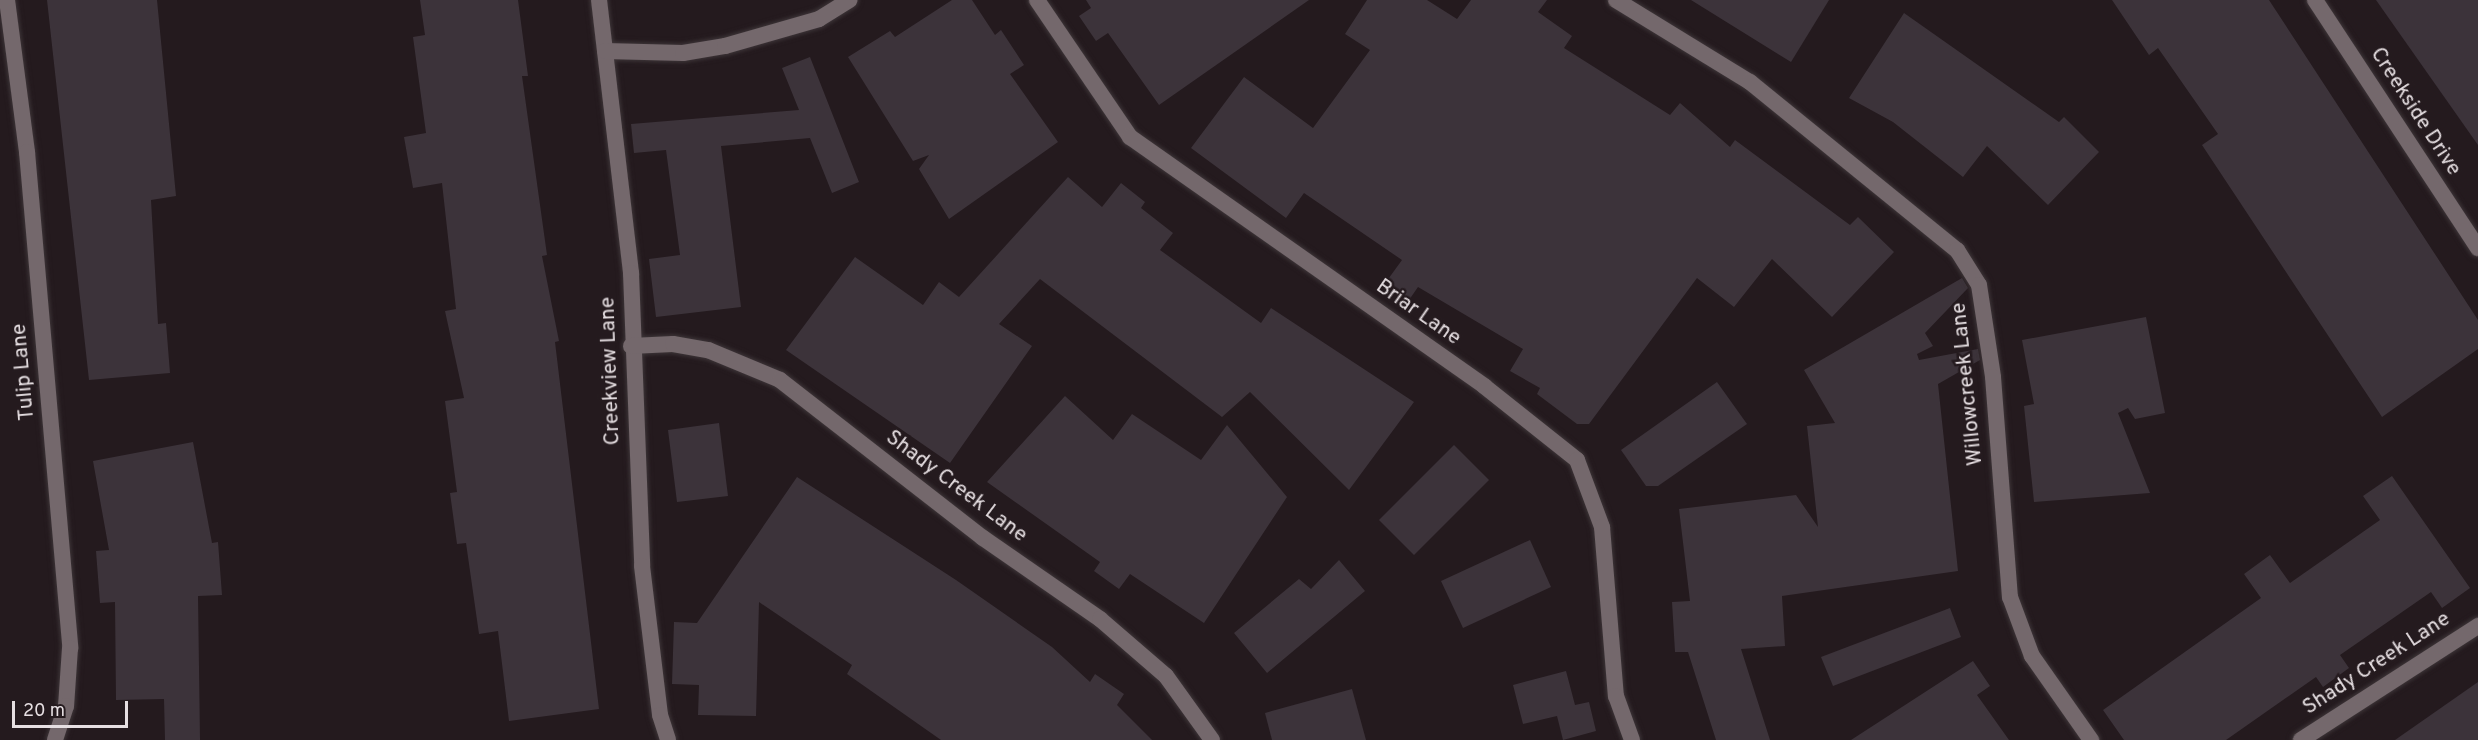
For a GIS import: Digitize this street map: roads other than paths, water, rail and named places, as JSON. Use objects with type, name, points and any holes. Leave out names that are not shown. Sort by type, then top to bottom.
[{"type":"street","name":"Tulip Lane","points":[[7,0],[27,152],[70,648],[66,706],[55,740]]},
{"type":"street","name":"Creekview Lane","points":[[599,0],[631,273],[631,346],[642,566],[660,715],[668,740]]},
{"type":"street","points":[[605,51],[683,53],[725,46],[819,19],[849,0]]},
{"type":"street","name":"Briar Lane","points":[[1037,0],[1130,137],[1484,386],[1577,460],[1602,527],[1616,696],[1632,740]]},
{"type":"street","name":"Willowcreek Lane","points":[[1616,0],[1750,82],[1957,250],[1979,285],[1985,316],[2010,597],[2032,656],[2091,740]]},
{"type":"street","name":"Creekside Drive","points":[[2315,0],[2478,248]]},
{"type":"street","name":"Shady Creek Lane","points":[[631,346],[673,344],[708,350],[780,380],[983,538],[1100,619],[1166,676],[1212,740]]},
{"type":"street","name":"Shady Creek Lane","points":[[2301,740],[2478,626]]}]
